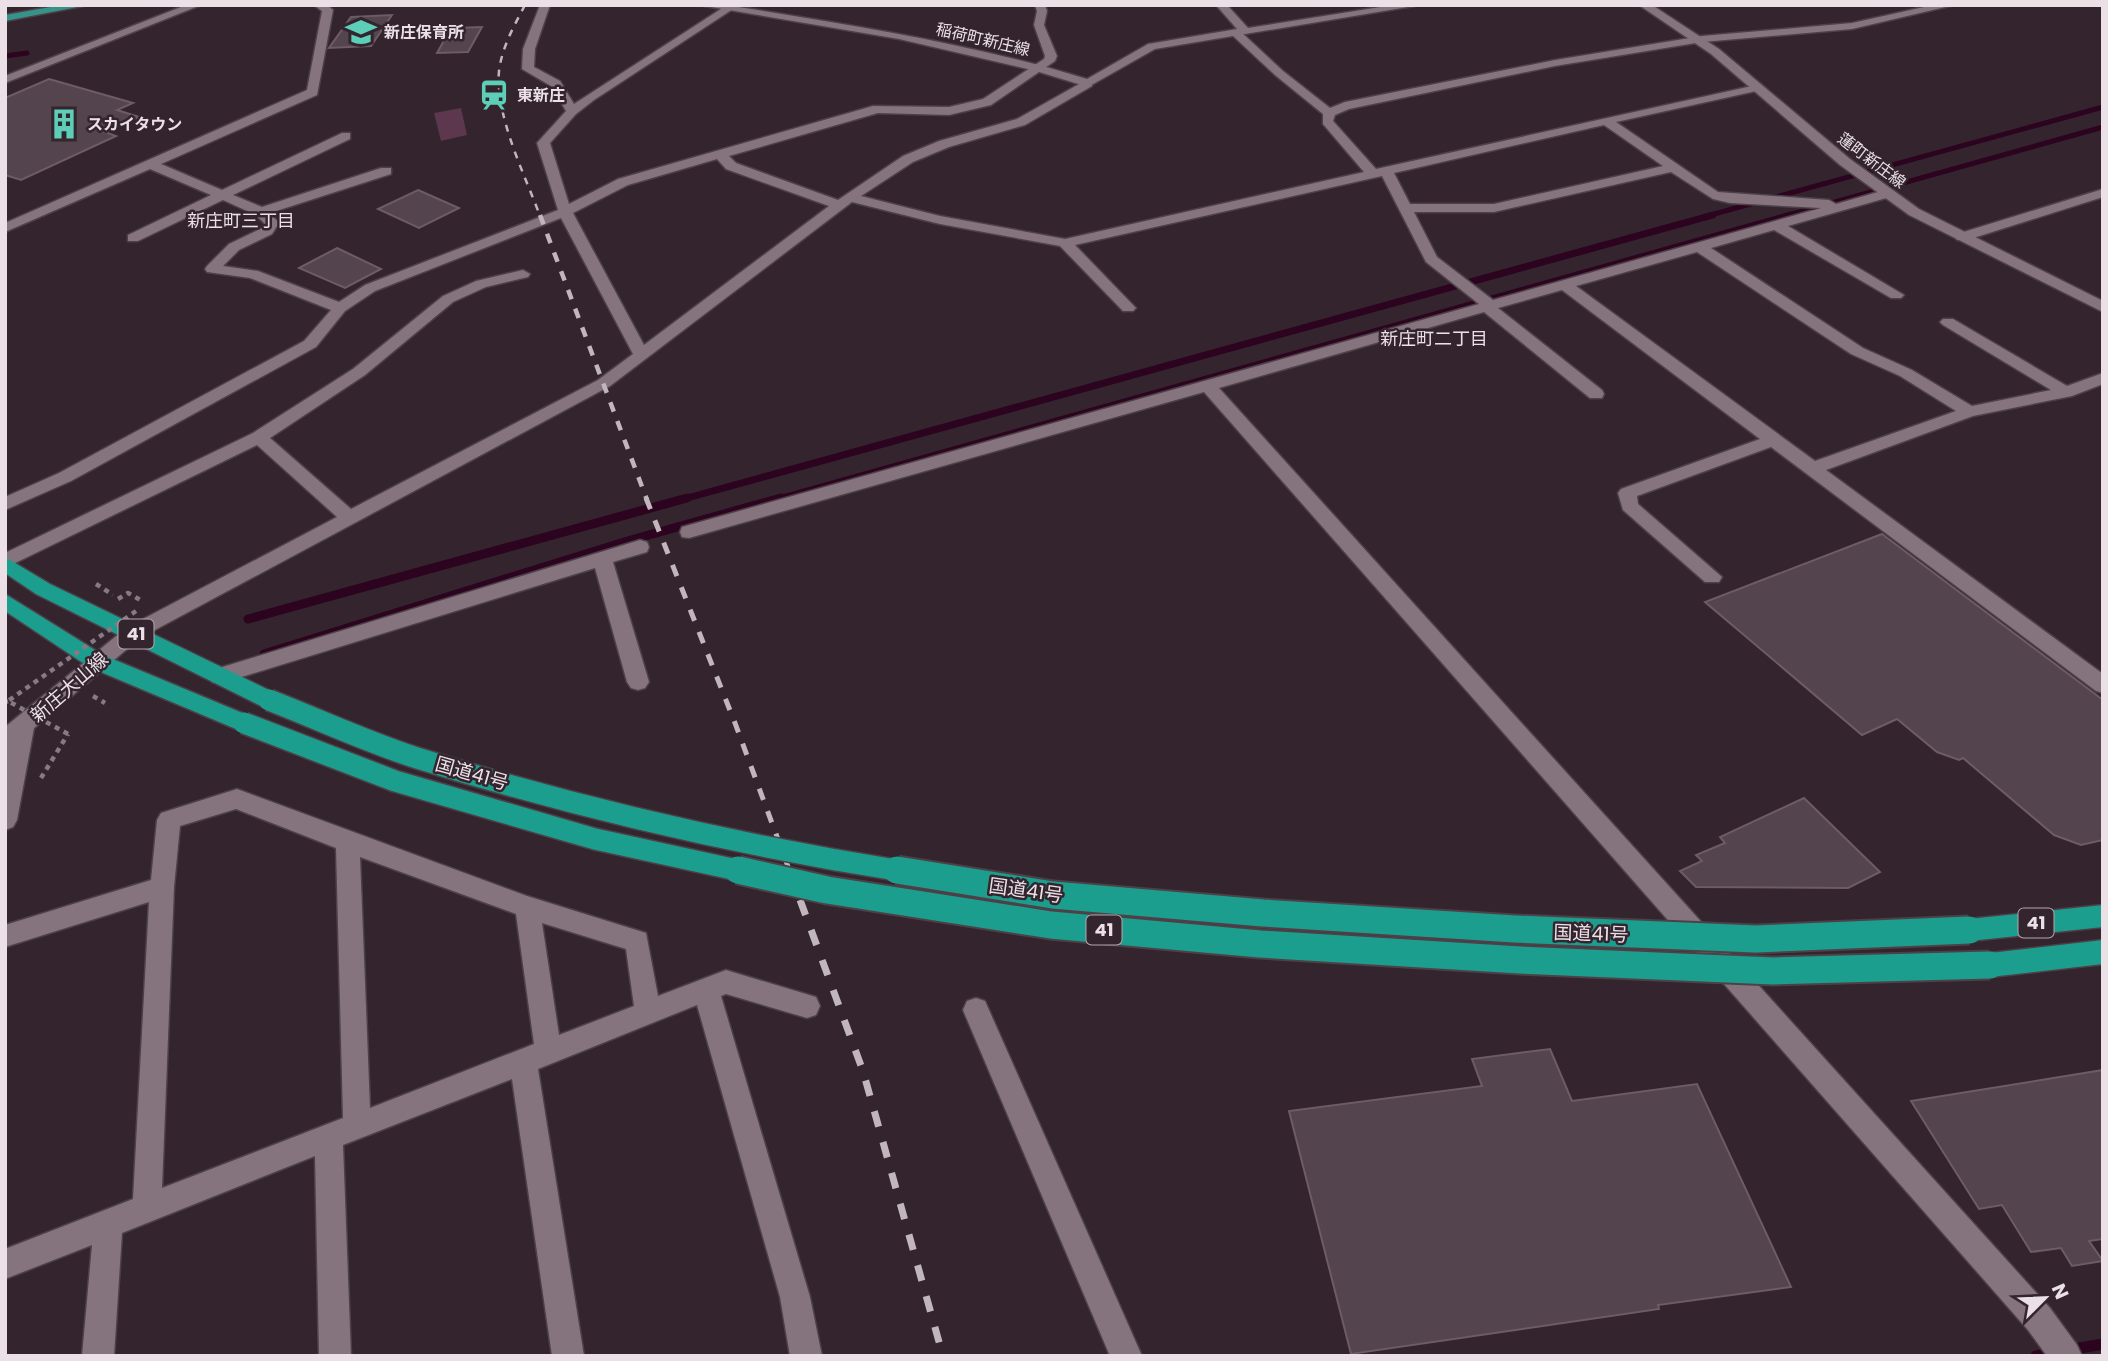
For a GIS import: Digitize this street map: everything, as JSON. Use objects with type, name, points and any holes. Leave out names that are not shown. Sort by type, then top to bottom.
[{"type":"highway","name":"国道41号","points":[[5,563],[43,589],[269,700],[415,757],[610,813],[837,861],[1054,895],[1263,913],[1489,928],[1755,939],[1969,930],[2103,916]]},
{"type":"highway","name":"国道41号","points":[[5,601],[96,662],[395,781],[595,839],[827,890],[1051,925],[1260,944],[1520,960],[1747,970],[1990,965],[2103,952]]},
{"type":"main road","points":[[5,13],[51,5]]},
{"type":"main road","points":[[5,18],[83,5]]},
{"type":"street","points":[[5,80],[196,5]]},
{"type":"street","points":[[5,228],[313,92],[328,10],[319,5]]},
{"type":"street","points":[[545,5],[529,49],[527,69],[556,84],[572,111]]},
{"type":"street","name":"稲荷町新庄線","points":[[704,5],[900,36],[1039,68],[1088,83]]},
{"type":"street","points":[[5,504],[65,477],[310,344],[340,308],[370,288],[565,212],[623,182],[877,109],[949,111],[987,102],[1039,68],[1051,56],[1039,25],[1042,11],[1040,5]]},
{"type":"street","points":[[1221,5],[1241,32],[1279,73],[1329,113]]},
{"type":"street","points":[[1088,83],[1152,46],[1415,5]]},
{"type":"street","name":"蓮町新庄線","points":[[1644,5],[1702,39],[1883,192],[1962,237],[2103,307]]},
{"type":"street","points":[[1595,394],[1431,259],[1404,208],[1378,170],[1326,121],[1329,113],[1345,106],[1555,63],[1702,39],[1852,26],[1949,5]]},
{"type":"street","points":[[642,356],[565,212],[543,143],[572,111],[728,9]]},
{"type":"street","name":"新庄大山線","points":[[14,734],[133,633],[578,398],[642,356],[845,202],[908,159],[944,144],[1021,122],[1088,83]]},
{"type":"street","points":[[719,153],[730,166],[845,202],[1065,243],[1378,170],[1756,87]]},
{"type":"street","points":[[1606,121],[1713,195],[1730,200],[1827,203],[1840,207]]},
{"type":"street","points":[[133,238],[346,136]]},
{"type":"street","points":[[150,164],[261,212],[272,223],[267,231],[234,247],[212,269],[253,274],[340,308]]},
{"type":"street","points":[[1404,208],[1494,208],[1673,168]]},
{"type":"street","points":[[261,212],[386,171]]},
{"type":"street","points":[[689,532],[1208,386],[1487,304],[1840,207],[1883,192]]},
{"type":"street","points":[[1962,237],[2103,193]]},
{"type":"street","points":[[1776,225],[1896,295]]},
{"type":"street","points":[[1065,243],[1128,308]]},
{"type":"street","points":[[1698,246],[1857,351],[1906,373],[1969,412]]},
{"type":"street","points":[[5,563],[259,437],[359,372],[448,299],[481,284],[523,274]]},
{"type":"street","points":[[1564,284],[2103,685]]},
{"type":"street","points":[[1948,322],[2066,392]]},
{"type":"street","points":[[1814,468],[1969,412],[2066,392],[2103,378]]},
{"type":"street","points":[[1208,386],[2039,1320],[2066,1356]]},
{"type":"street","points":[[259,437],[350,518]]},
{"type":"street","points":[[1712,578],[1629,506],[1627,493],[1774,440]]},
{"type":"street","points":[[219,676],[640,547]]},
{"type":"street","points":[[603,558],[638,682]]},
{"type":"street","points":[[5,820],[14,734]]},
{"type":"street","points":[[146,1209],[162,887],[169,820],[237,799],[527,907],[637,941],[648,1013]]},
{"type":"street","points":[[348,842],[357,1127]]},
{"type":"street","points":[[5,936],[162,887]]},
{"type":"street","points":[[527,907],[535,1056],[568,1356]]},
{"type":"street","points":[[5,1265],[726,982],[807,1006]]},
{"type":"street","points":[[706,990],[795,1297],[806,1356]]},
{"type":"street","points":[[976,1010],[1126,1356]]},
{"type":"street","points":[[329,1137],[335,1356]]},
{"type":"street","points":[[98,1356],[108,1224]]},
{"type":"path","points":[[118,599],[128,593],[150,606]]},
{"type":"path","points":[[40,780],[68,734],[7,701],[136,611]]},
{"type":"shaded area","points":[[461,108],[467,135],[441,141],[434,113]]},
{"type":"building","name":"新庄保育所","points":[[392,15],[371,46],[329,48],[351,17]]},
{"type":"building","points":[[482,27],[468,52],[437,53],[451,28]]},
{"type":"building","name":"スカイタウン","points":[[49,79],[133,103],[117,110],[139,117],[105,132],[116,136],[21,180],[5,175],[5,98]]},
{"type":"building","points":[[418,190],[459,208],[419,228],[378,209]]},
{"type":"building","points":[[337,248],[381,269],[345,288],[299,268]]},
{"type":"building","points":[[1882,534],[2103,700],[2103,840],[2081,845],[2054,835],[1963,758],[1959,760],[1937,752],[1897,719],[1862,735],[1705,602]]},
{"type":"building","points":[[1804,798],[1880,872],[1848,888],[1696,887],[1680,871],[1702,861],[1696,855],[1725,843],[1720,837]]},
{"type":"building","points":[[1550,1049],[1572,1101],[1697,1084],[1791,1287],[1658,1305],[1659,1309],[1351,1354],[1289,1111],[1482,1086],[1472,1059]]},
{"type":"building","points":[[2103,1070],[2103,1239],[2089,1241],[2103,1261],[2072,1266],[2061,1248],[2031,1252],[2002,1205],[1979,1209],[1911,1101]]},
{"type":"waterway","points":[[5,56],[27,53]]},
{"type":"waterway","points":[[1707,216],[2103,107]]},
{"type":"waterway","points":[[1785,216],[2103,127]]},
{"type":"waterway","points":[[680,500],[1713,215]]},
{"type":"waterway","points":[[775,500],[1791,215]]},
{"type":"waterway","points":[[248,619],[687,498]]},
{"type":"waterway","points":[[264,654],[631,540],[781,498]]},
{"type":"waterway","points":[[2068,1350],[2103,1344]]},
{"type":"waterway","points":[[2036,1356],[2054,1353]]},
{"type":"railway","points":[[525,5],[503,54],[499,88],[512,145],[540,216]]},
{"type":"railway","points":[[540,215],[647,500]]},
{"type":"railway","points":[[646,498],[735,723],[790,872]]},
{"type":"railway","points":[[789,870],[863,1071],[943,1356]]},
{"type":"place","name":"新庄保育所","points":[[361,32]]},
{"type":"place","name":"東新庄","points":[[494,95]]},
{"type":"place","name":"スカイタウン","points":[[64,124]]},
{"type":"district","name":"新庄町三丁目","points":[[241,221]]},
{"type":"district","name":"新庄町二丁目","points":[[1434,339]]}]
